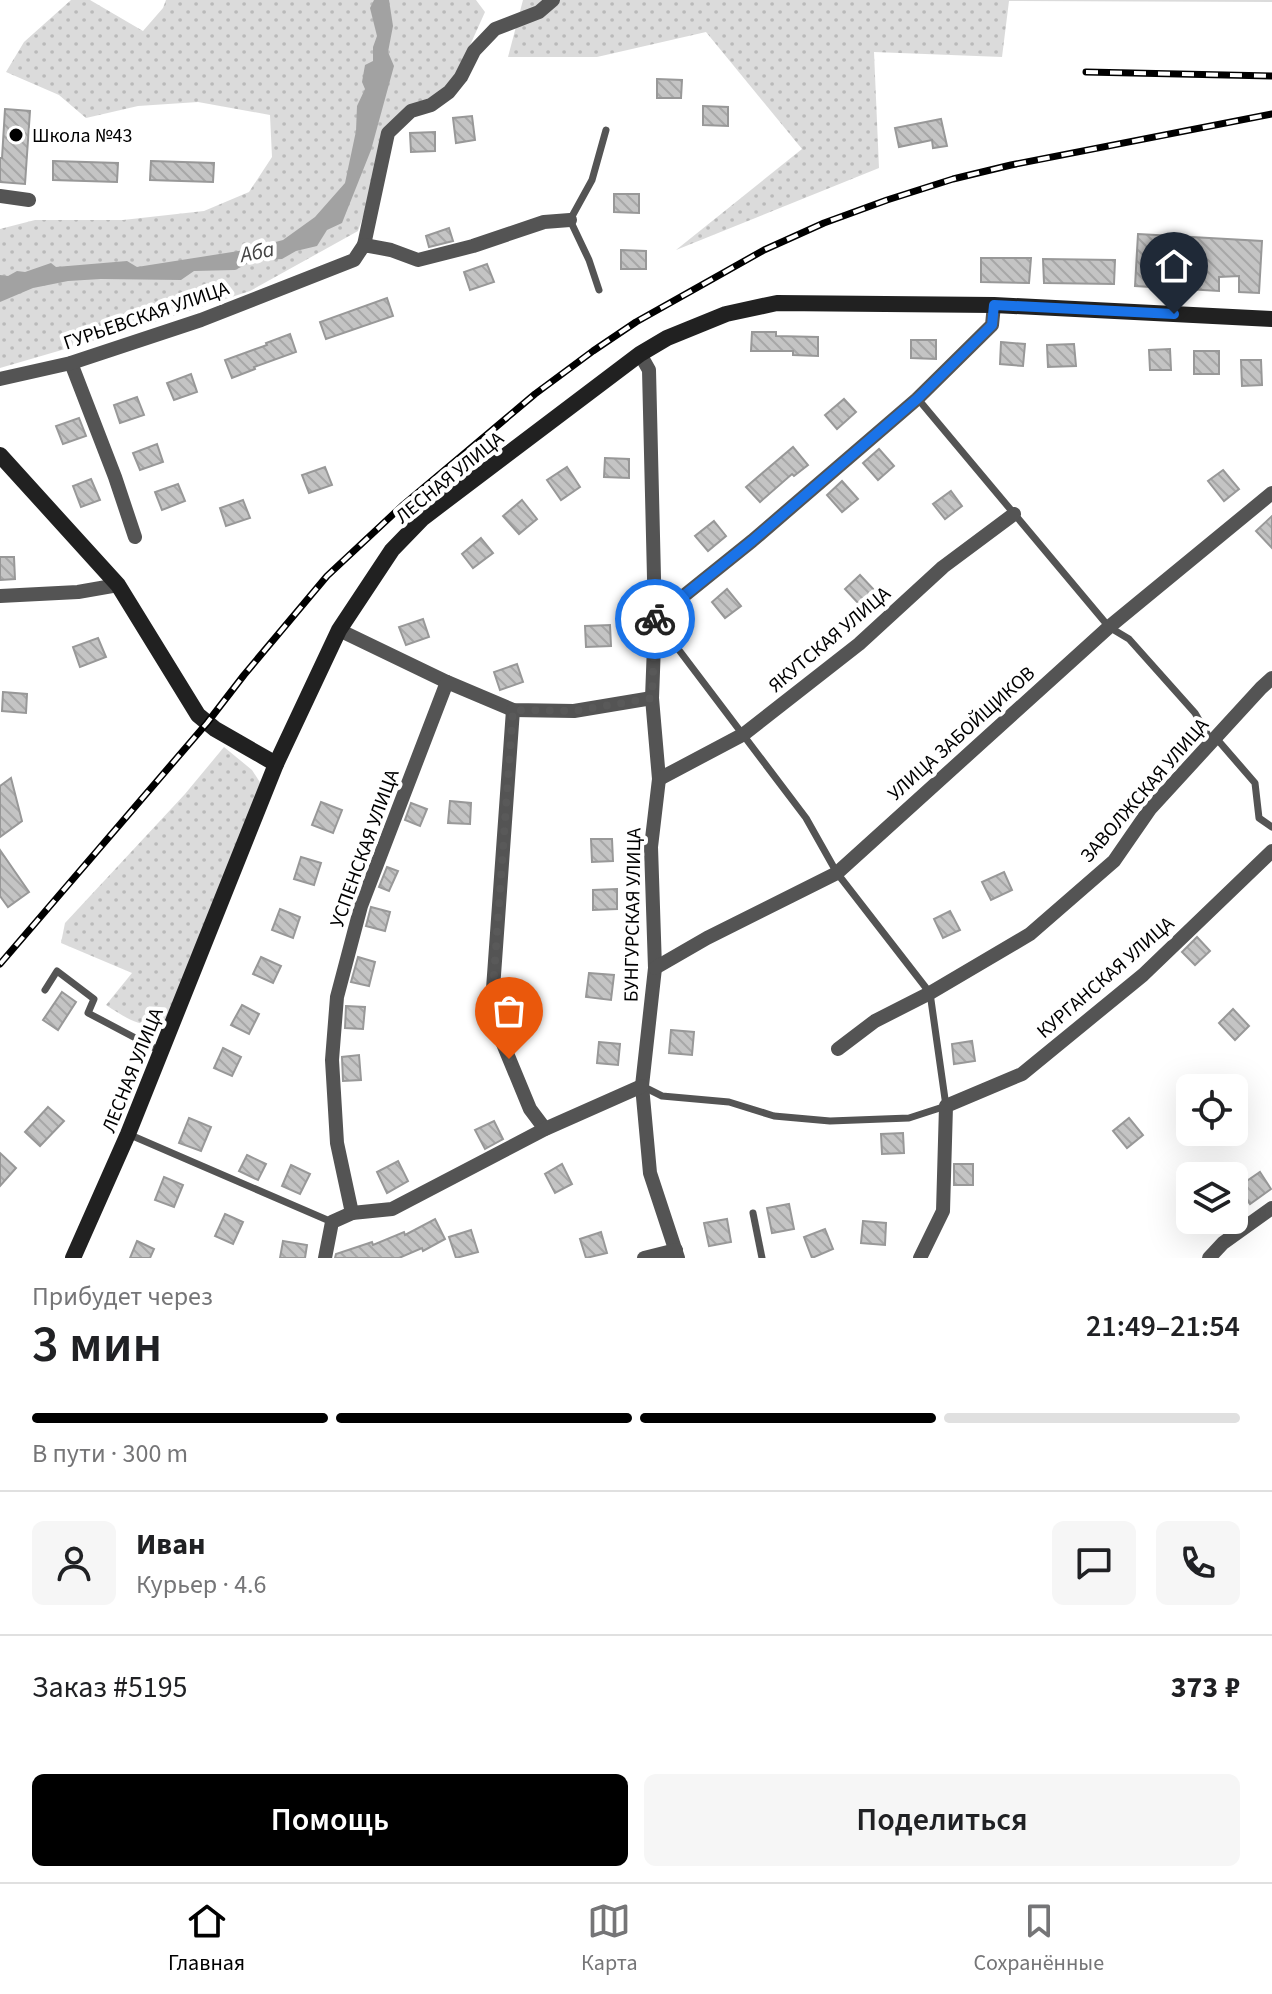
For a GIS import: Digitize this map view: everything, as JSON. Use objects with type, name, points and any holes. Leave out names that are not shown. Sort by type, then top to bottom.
[{"type":"main road","name":"ЛЕСНАЯ УЛИЦА","points":[[73,1258],[162,1052],[276,764],[339,630],[392,550],[423,518],[640,354],[667,338],[726,314],[777,303],[994,305],[1272,319]]},
{"type":"main road","points":[[0,455],[118,585],[198,715],[215,729],[276,764]]},
{"type":"street","points":[[553,0],[539,12],[495,29],[474,51],[461,77],[449,92],[431,105],[411,111],[388,133],[364,245],[391,250],[418,260],[473,246],[544,222],[570,220]]},
{"type":"street","points":[[0,196],[29,200]]},
{"type":"street","name":"ГУРЬЕВСКАЯ УЛИЦА","points":[[0,379],[71,363],[201,320],[354,260],[364,245]]},
{"type":"street","points":[[655,619],[752,541],[917,399],[992,325],[994,305]]},
{"type":"street","name":"БУНГУРСКАЯ УЛИЦА","points":[[640,354],[649,370],[655,619],[652,698],[659,779],[651,847],[655,968],[642,1086],[650,1173],[677,1254]]},
{"type":"street","points":[[71,363],[135,537]]},
{"type":"street","name":"УЛИЦА ЗАБОЙЩИКОВ","points":[[655,968],[707,938],[837,873],[1109,627],[1272,493]]},
{"type":"street","name":"ЯКУТСКАЯ УЛИЦА","points":[[659,779],[744,734],[859,644],[943,567],[1014,514]]},
{"type":"street","points":[[0,596],[78,592],[118,585]]},
{"type":"street","points":[[339,630],[513,710],[574,711],[652,698]]},
{"type":"street","name":"ЗАВОЛЖСКАЯ УЛИЦА","points":[[838,1049],[875,1021],[930,993],[1030,934],[1114,861],[1150,809],[1272,678]]},
{"type":"street","name":"УСПЕНСКАЯ УЛИЦА","points":[[352,1213],[337,1143],[332,1060],[337,997],[361,906],[447,682]]},
{"type":"street","points":[[513,710],[493,989],[499,1034],[530,1109],[545,1129]]},
{"type":"street","name":"КУРГАНСКАЯ УЛИЦА","points":[[946,1106],[1022,1074],[1143,975],[1272,851]]},
{"type":"street","points":[[325,1258],[332,1222],[352,1213],[392,1209],[545,1129],[642,1086]]},
{"type":"street","points":[[920,1258],[943,1211],[946,1106]]},
{"type":"street","points":[[1209,1258],[1223,1243],[1272,1208]]},
{"type":"street","points":[[644,1258],[677,1254]]},
{"type":"lane","points":[[599,290],[570,220],[592,180],[606,130]]},
{"type":"lane","points":[[917,399],[1109,627],[1129,639],[1195,713],[1209,737],[1216,738],[1255,783],[1259,818],[1272,827]]},
{"type":"lane","points":[[642,1086],[662,1096],[729,1102],[774,1116],[830,1121],[909,1118],[946,1106],[930,993],[837,873],[806,818],[655,619]]},
{"type":"lane","points":[[45,990],[57,971],[94,999],[88,1013],[162,1052]]},
{"type":"lane","points":[[128,1134],[332,1222]]},
{"type":"lane","points":[[753,1213],[762,1258]]},
{"type":"shaded area","points":[[71,0],[90,0],[143,31],[166,0],[476,0],[485,12],[443,100],[398,114],[358,231],[250,291],[0,368],[0,229],[35,220],[123,220],[204,211],[249,192],[272,157],[270,115],[198,102],[138,106],[86,118],[59,95],[6,72],[24,42]]},
{"type":"shaded area","points":[[523,0],[1272,0],[1272,2],[1009,1],[1002,57],[874,52],[879,168],[676,250],[802,149],[706,32],[597,57],[508,57]]},
{"type":"shaded area","points":[[224,747],[252,770],[261,784],[172,1021],[154,1025],[138,1022],[106,1005],[132,973],[61,943],[65,923],[185,794]]},
{"type":"water","name":"Аба","points":[[374,0],[389,0],[393,26],[388,52],[394,66],[371,150],[342,223],[327,230],[317,246],[296,251],[282,259],[253,261],[235,270],[194,271],[181,280],[68,281],[33,288],[0,302],[0,275],[25,272],[51,263],[56,267],[127,261],[137,267],[245,250],[283,240],[315,217],[345,183],[356,131],[357,106],[365,89],[362,82],[365,65],[373,61],[377,36],[370,8]]},
{"type":"building","points":[[657,79],[682,80],[681,98],[657,98]]},
{"type":"building","points":[[703,106],[728,107],[728,126],[703,125]]},
{"type":"building","name":"Школа №43","points":[[5,109],[30,111],[25,184],[0,182]]},
{"type":"building","points":[[472,116],[475,140],[456,143],[453,118]]},
{"type":"building","points":[[941,119],[947,146],[933,148],[932,140],[899,147],[895,128]]},
{"type":"building","points":[[435,132],[435,151],[411,152],[410,133]]},
{"type":"building","points":[[53,161],[118,163],[117,182],[53,180]]},
{"type":"building","points":[[151,161],[214,163],[213,182],[150,180]]},
{"type":"building","points":[[614,194],[639,194],[639,213],[614,212]]},
{"type":"building","points":[[449,228],[453,241],[429,247],[426,236]]},
{"type":"building","points":[[1138,234],[1262,241],[1259,293],[1239,292],[1239,276],[1219,277],[1219,291],[1135,286]]},
{"type":"building","points":[[621,250],[646,251],[646,269],[621,269]]},
{"type":"building","points":[[981,258],[1031,258],[1029,283],[981,282]]},
{"type":"building","points":[[1043,259],[1115,260],[1114,284],[1044,283]]},
{"type":"building","points":[[487,264],[494,282],[470,290],[464,272]]},
{"type":"building","points":[[387,298],[393,316],[326,339],[320,322]]},
{"type":"building","points":[[752,332],[818,337],[818,356],[793,355],[793,351],[751,351]]},
{"type":"building","points":[[290,334],[296,352],[232,378],[225,360]]},
{"type":"building","points":[[911,340],[936,340],[936,359],[911,358]]},
{"type":"building","points":[[1001,342],[1025,344],[1023,366],[1000,364]]},
{"type":"building","points":[[1074,344],[1076,366],[1048,367],[1047,345]]},
{"type":"building","points":[[1170,349],[1171,370],[1150,370],[1149,350]]},
{"type":"building","points":[[1194,351],[1219,351],[1219,374],[1194,374]]},
{"type":"building","points":[[1241,360],[1261,360],[1262,385],[1242,386]]},
{"type":"building","points":[[191,374],[197,392],[174,400],[167,383]]},
{"type":"building","points":[[137,397],[144,415],[120,423],[114,405]]},
{"type":"building","points":[[844,399],[856,412],[837,429],[825,415]]},
{"type":"building","points":[[79,418],[86,436],[63,444],[56,426]]},
{"type":"building","points":[[157,444],[163,462],[140,470],[133,453]]},
{"type":"building","points":[[793,447],[808,465],[794,476],[792,474],[760,502],[746,487]]},
{"type":"building","points":[[879,449],[894,466],[878,480],[863,463]]},
{"type":"building","points":[[605,458],[629,459],[629,478],[604,477]]},
{"type":"building","points":[[325,467],[332,485],[309,493],[302,475]]},
{"type":"building","points":[[567,467],[580,487],[561,500],[547,480]]},
{"type":"building","points":[[1223,470],[1239,489],[1224,501],[1208,481]]},
{"type":"building","points":[[91,479],[100,500],[81,507],[73,486]]},
{"type":"building","points":[[842,481],[858,499],[842,512],[827,495]]},
{"type":"building","points":[[178,484],[185,501],[162,510],[155,492]]},
{"type":"building","points":[[951,491],[962,506],[945,519],[933,504]]},
{"type":"building","points":[[243,500],[250,518],[226,526],[220,508]]},
{"type":"building","points":[[522,500],[537,519],[519,534],[503,516]]},
{"type":"building","points":[[1272,516],[1272,548],[1256,531]]},
{"type":"building","points":[[714,521],[726,536],[708,551],[695,536]]},
{"type":"building","points":[[481,538],[493,553],[473,568],[462,554]]},
{"type":"building","points":[[0,557],[14,557],[15,579],[0,580]]},
{"type":"building","points":[[860,575],[875,591],[860,605],[845,589]]},
{"type":"building","points":[[727,589],[741,606],[725,618],[712,602]]},
{"type":"building","points":[[423,619],[429,637],[406,645],[399,627]]},
{"type":"building","points":[[610,625],[611,646],[586,647],[585,626]]},
{"type":"building","points":[[98,638],[106,657],[80,667],[73,647]]},
{"type":"building","points":[[517,664],[523,682],[500,690],[494,672]]},
{"type":"building","points":[[3,692],[27,694],[26,713],[2,711]]},
{"type":"building","points":[[11,778],[22,821],[0,837],[0,786]]},
{"type":"building","points":[[450,801],[471,803],[470,824],[448,823]]},
{"type":"building","points":[[321,802],[342,810],[333,833],[312,825]]},
{"type":"building","points":[[411,803],[427,809],[420,826],[405,820]]},
{"type":"building","points":[[591,839],[612,839],[613,861],[592,862]]},
{"type":"building","points":[[0,850],[29,892],[8,907],[0,896]]},
{"type":"building","points":[[301,857],[321,863],[314,885],[294,879]]},
{"type":"building","points":[[387,867],[398,871],[389,891],[379,887]]},
{"type":"building","points":[[1004,872],[1012,890],[991,900],[982,882]]},
{"type":"building","points":[[617,889],[617,909],[593,910],[593,890]]},
{"type":"building","points":[[371,907],[390,912],[385,931],[366,926]]},
{"type":"building","points":[[280,909],[300,917],[293,938],[272,930]]},
{"type":"building","points":[[950,911],[960,930],[943,938],[934,919]]},
{"type":"building","points":[[1197,937],[1210,951],[1195,965],[1182,952]]},
{"type":"building","points":[[261,957],[281,966],[273,983],[253,974]]},
{"type":"building","points":[[358,957],[375,962],[369,986],[351,982]]},
{"type":"building","points":[[589,973],[614,975],[611,1000],[586,997]]},
{"type":"building","points":[[62,992],[76,1002],[58,1030],[43,1020]]},
{"type":"building","points":[[242,1005],[259,1014],[249,1034],[231,1025]]},
{"type":"building","points":[[346,1006],[365,1007],[363,1029],[345,1028]]},
{"type":"building","points":[[1233,1009],[1249,1026],[1235,1040],[1219,1023]]},
{"type":"building","points":[[671,1030],[694,1032],[692,1055],[669,1053]]},
{"type":"building","points":[[972,1041],[975,1061],[954,1064],[952,1044]]},
{"type":"building","points":[[599,1042],[620,1044],[618,1065],[597,1063]]},
{"type":"building","points":[[223,1048],[241,1057],[232,1076],[214,1068]]},
{"type":"building","points":[[359,1055],[361,1080],[343,1081],[342,1057]]},
{"type":"building","points":[[48,1107],[64,1121],[40,1146],[25,1132]]},
{"type":"building","points":[[189,1118],[211,1127],[201,1151],[179,1143]]},
{"type":"building","points":[[1129,1118],[1143,1135],[1127,1148],[1113,1131]]},
{"type":"building","points":[[494,1121],[503,1139],[485,1149],[475,1130]]},
{"type":"building","points":[[903,1133],[904,1153],[882,1154],[881,1134]]},
{"type":"building","points":[[0,1153],[16,1168],[0,1186]]},
{"type":"building","points":[[247,1155],[266,1164],[258,1180],[239,1171]]},
{"type":"building","points":[[398,1161],[408,1181],[387,1193],[377,1172]]},
{"type":"building","points":[[562,1164],[572,1184],[555,1193],[545,1174]]},
{"type":"building","points":[[954,1164],[973,1164],[973,1185],[954,1185]]},
{"type":"building","points":[[291,1165],[310,1174],[300,1194],[282,1186]]},
{"type":"building","points":[[1260,1172],[1271,1189],[1250,1204],[1248,1180]]},
{"type":"building","points":[[164,1177],[183,1185],[174,1207],[155,1200]]},
{"type":"building","points":[[789,1204],[794,1229],[772,1233],[767,1208]]},
{"type":"building","points":[[225,1214],[243,1222],[233,1244],[215,1236]]},
{"type":"building","points":[[435,1219],[445,1239],[423,1251],[422,1248],[399,1258],[335,1258],[336,1254],[372,1242],[373,1245],[404,1232],[405,1235]]},
{"type":"building","points":[[727,1219],[731,1242],[709,1246],[704,1223]]},
{"type":"building","points":[[863,1221],[886,1223],[885,1245],[861,1243]]},
{"type":"building","points":[[825,1229],[833,1249],[812,1258],[804,1237]]},
{"type":"building","points":[[471,1230],[478,1252],[456,1258],[449,1237]]},
{"type":"building","points":[[601,1232],[607,1253],[586,1258],[580,1239]]},
{"type":"building","points":[[137,1241],[154,1249],[150,1258],[130,1258]]},
{"type":"building","points":[[283,1241],[307,1245],[305,1258],[280,1258]]},
{"type":"railway","points":[[1086,72],[1272,76]]},
{"type":"railway","points":[[0,964],[207,723],[327,576],[402,506],[535,394],[636,322],[764,250],[824,223],[887,200],[1011,165],[1272,114]]},
{"type":"way so far","points":[[509,1059],[499,1034],[493,989],[513,710],[574,711],[652,698],[655,619]]},
{"type":"place","name":"Школа №43","points":[[16,135]]},
{"type":"route","points":[[655,619],[752,541],[917,399],[992,325],[994,305],[1174,314]]}]
